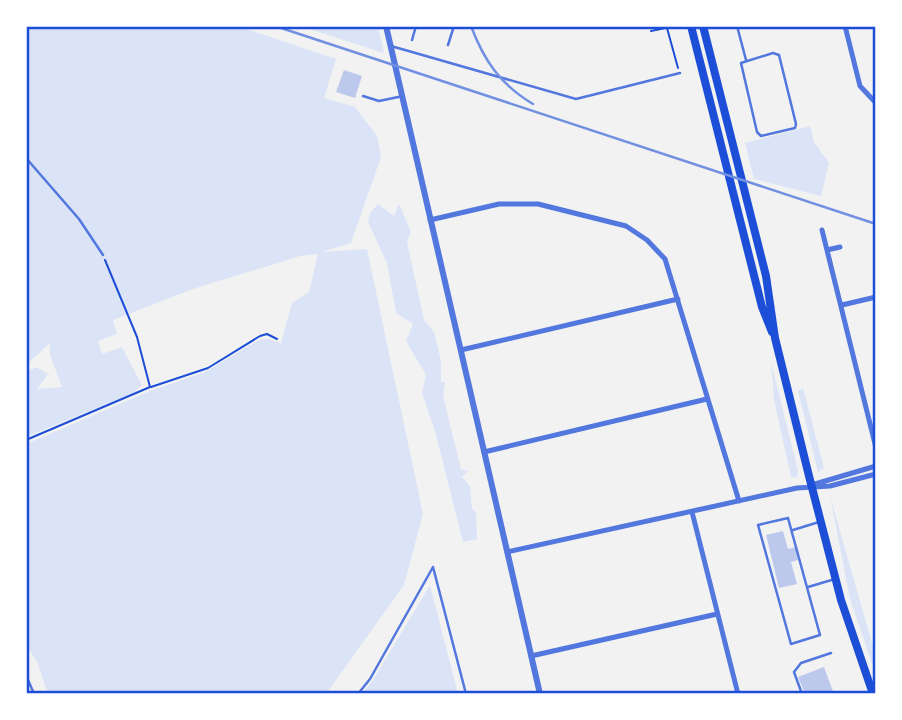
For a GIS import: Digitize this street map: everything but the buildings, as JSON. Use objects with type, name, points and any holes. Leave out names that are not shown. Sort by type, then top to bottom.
[{"type":"main road","points":[[691,26],[762,307],[775,338]]},
{"type":"main road","points":[[703,26],[766,276],[775,338],[853,640],[873,694]]},
{"type":"street","points":[[386,26],[540,694]]},
{"type":"street","points":[[845,26],[860,86],[876,103]]},
{"type":"street","points":[[430,220],[499,204],[538,204],[626,226],[647,240],[665,259],[739,501]]},
{"type":"street","points":[[822,230],[876,447]]},
{"type":"street","points":[[827,250],[840,247]]},
{"type":"street","points":[[842,305],[876,297]]},
{"type":"street","points":[[461,350],[678,299]]},
{"type":"street","points":[[484,452],[707,399]]},
{"type":"street","points":[[507,552],[813,486],[876,466]]},
{"type":"street","points":[[813,486],[830,486],[876,474]]},
{"type":"street","points":[[692,512],[738,694]]},
{"type":"street","points":[[531,656],[717,614]]},
{"type":"lane","points":[[412,40],[416,26]]},
{"type":"lane","points":[[449,45],[454,26]]},
{"type":"lane","points":[[737,26],[746,60]]},
{"type":"lane","points":[[391,46],[576,99],[680,74]]},
{"type":"lane","points":[[774,53],[779,55],[795,128],[768,136],[757,132],[740,69],[741,62],[746,60],[774,53]]},
{"type":"lane","points":[[363,96],[379,100],[402,96]]},
{"type":"lane","points":[[26,158],[79,219],[103,256]]},
{"type":"lane","points":[[788,518],[808,587],[820,635],[791,645],[758,525],[788,518]]},
{"type":"lane","points":[[793,530],[823,521]]},
{"type":"lane","points":[[358,694],[370,679],[433,567],[466,694]]},
{"type":"lane","points":[[808,587],[837,578]]},
{"type":"lane","points":[[802,694],[794,672],[801,663],[831,653]]},
{"type":"lane","points":[[26,675],[34,694]]},
{"type":"path","points":[[650,31],[676,26]]},
{"type":"path","points":[[667,28],[680,74]]},
{"type":"path","points":[[103,256],[136,337],[150,387]]},
{"type":"path","points":[[26,440],[150,387],[208,368],[260,336],[268,334],[277,339]]},
{"type":"shaded area","points":[[26,26],[238,26],[336,59],[324,98],[355,107],[377,136],[381,157],[351,243],[322,252],[367,249],[423,514],[404,585],[326,694],[48,694],[38,664],[26,644],[26,444],[150,391],[205,372],[259,340],[269,339],[281,343],[292,303],[309,292],[318,254],[300,256],[193,289],[113,320],[117,334],[98,341],[102,354],[122,347],[142,385],[133,393],[26,437],[26,372],[36,367],[48,374],[37,389],[62,387],[50,355],[50,343],[26,365]]},
{"type":"shaded area","points":[[300,26],[378,26],[384,53]]},
{"type":"shaded area","points":[[810,126],[814,142],[829,163],[821,196],[754,179],[745,143]]},
{"type":"shaded area","points":[[378,204],[394,216],[399,204],[411,232],[407,242],[424,320],[434,332],[441,361],[441,382],[445,382],[443,396],[461,469],[468,471],[462,477],[470,486],[472,509],[476,512],[477,539],[463,542],[435,431],[422,393],[426,375],[406,341],[413,324],[396,313],[387,263],[368,222],[370,213]]},
{"type":"shaded area","points":[[771,362],[798,471],[797,478],[791,477],[774,400]]},
{"type":"shaded area","points":[[803,388],[824,468],[818,472],[798,391]]},
{"type":"shaded area","points":[[830,496],[876,657],[876,676],[850,599]]},
{"type":"shaded area","points":[[430,585],[458,694],[362,694],[373,680]]},
{"type":"railway","points":[[275,26],[876,224]]},
{"type":"railway","points":[[471,26],[495,71],[512,89],[533,104]]}]
